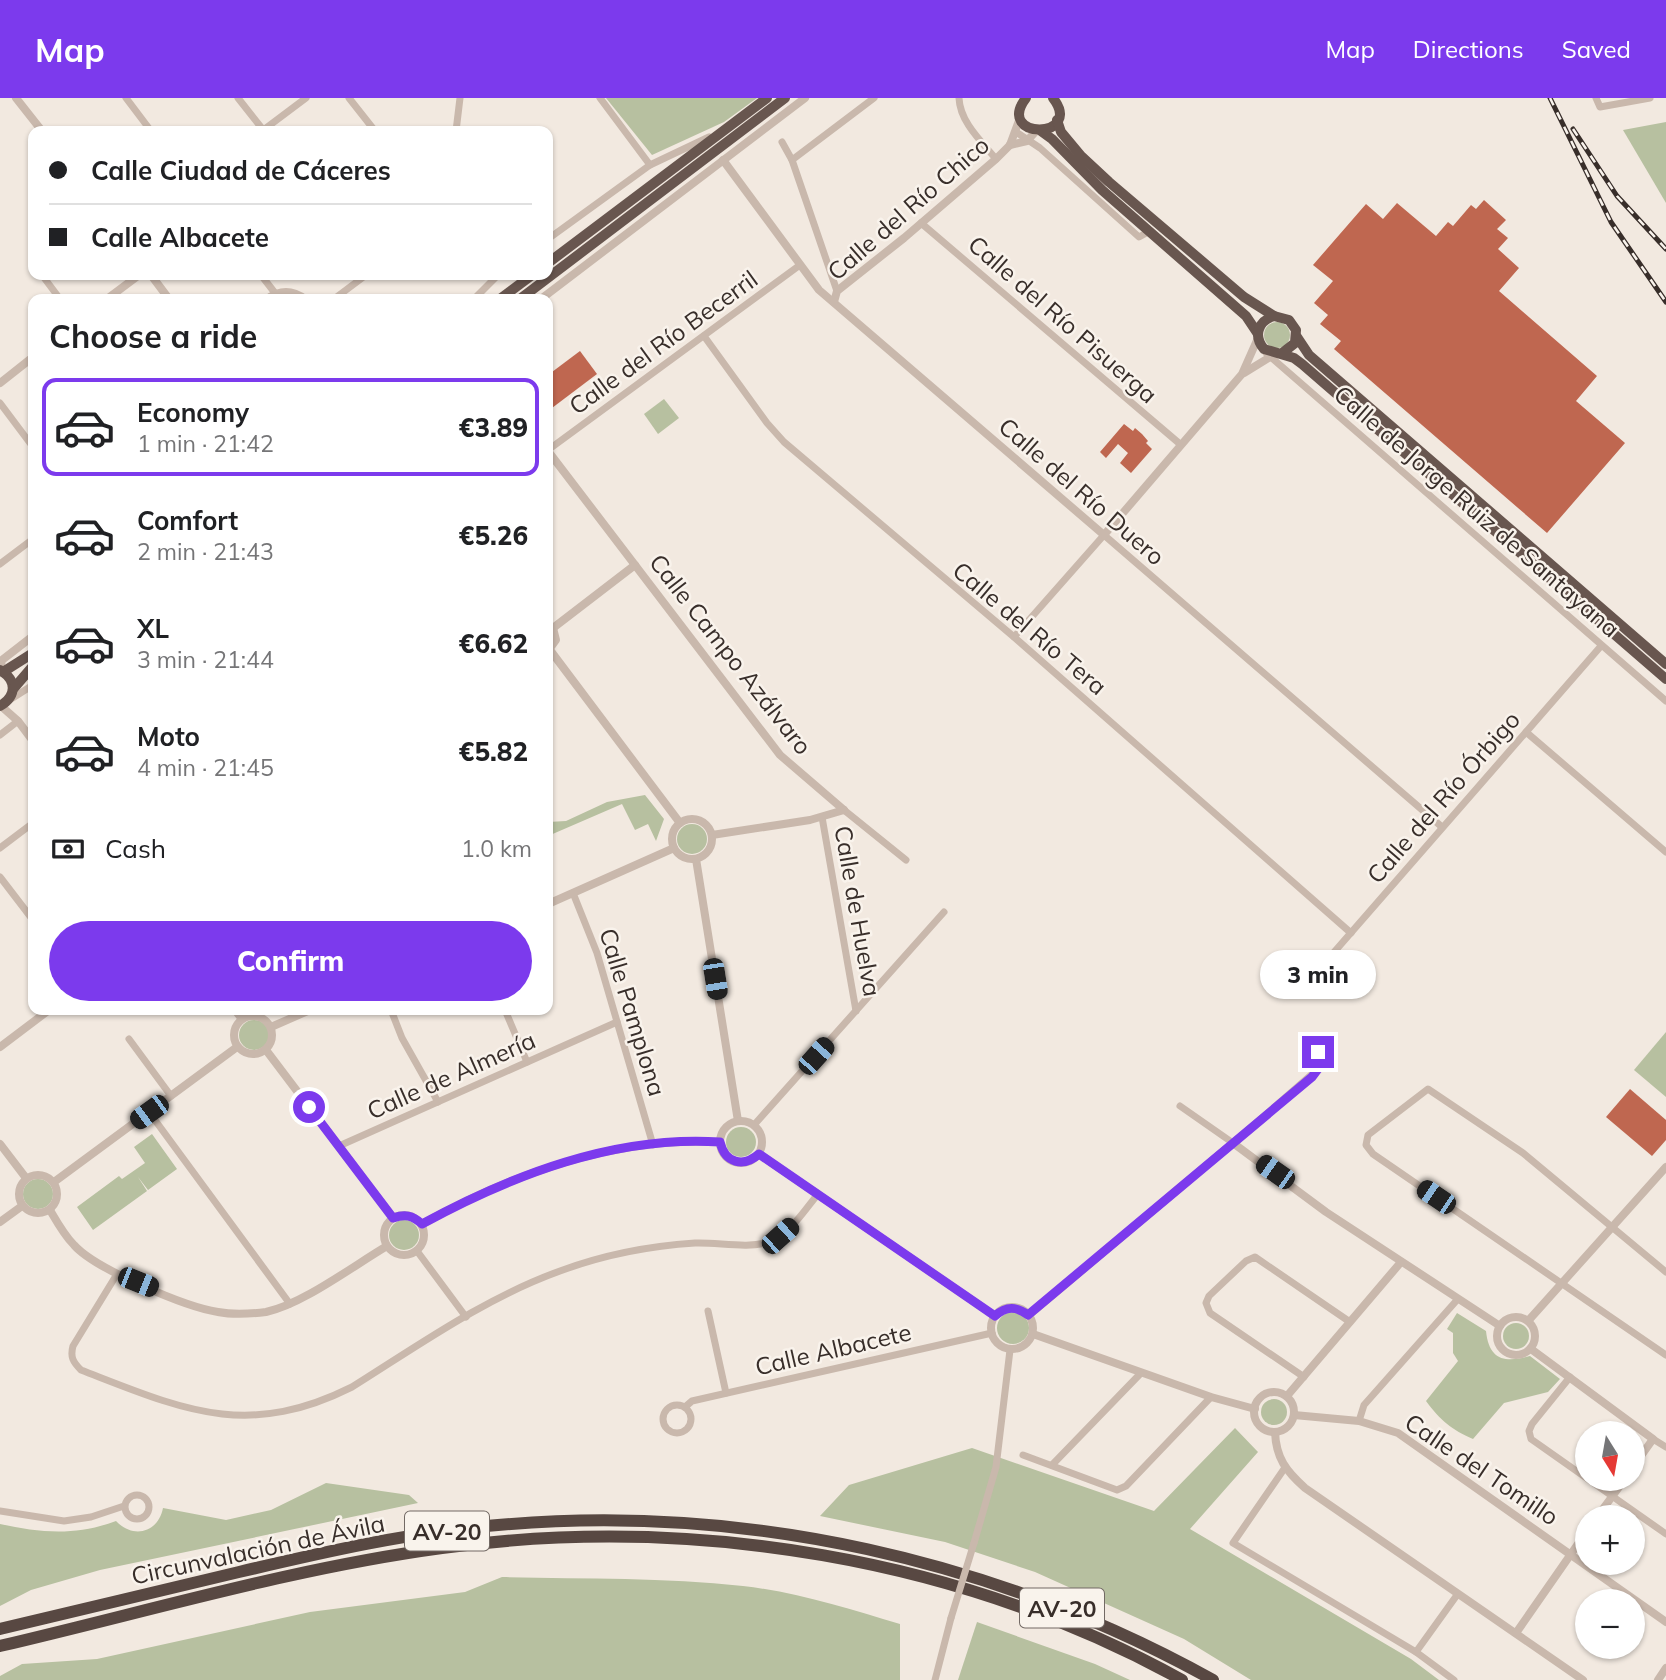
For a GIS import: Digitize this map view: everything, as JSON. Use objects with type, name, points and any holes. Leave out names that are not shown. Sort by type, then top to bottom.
[{"type":"highway","points":[[553,259],[767,98]]},
{"type":"highway","points":[[553,274],[785,98]]},
{"type":"highway","name":"Calle de Jorge Ruiz de Santayana","points":[[1053,98],[1059,109],[1057,120],[1061,132],[1081,156],[1109,182],[1244,297],[1275,316],[1289,320],[1309,355],[1666,664]]},
{"type":"highway","name":"Calle de Jorge Ruiz de Santayana","points":[[1022,104],[1025,125],[1039,131],[1246,316],[1272,354],[1302,363],[1666,679]]},
{"type":"highway","points":[[1039,131],[1048,130],[1057,120]]},
{"type":"highway","points":[[507,294],[525,280]]},
{"type":"highway","points":[[527,294],[545,280]]},
{"type":"highway","points":[[1258,336],[1263,322],[1275,316]]},
{"type":"highway","points":[[1272,354],[1292,348],[1297,337]]},
{"type":"highway","points":[[7,700],[11,678],[2,671],[28,656]]},
{"type":"highway","points":[[7,700],[28,673]]},
{"type":"highway","name":"Circunvalación de Ávila","points":[[0,1629],[370,1544],[498,1525],[634,1521],[729,1527],[785,1534],[902,1556],[1030,1595],[1092,1620],[1213,1680]]},
{"type":"highway","name":"Circunvalación de Ávila","points":[[0,1646],[376,1559],[502,1541],[606,1537],[729,1542],[824,1556],[898,1572],[978,1593],[1033,1613],[1104,1642],[1182,1680]]},
{"type":"street","points":[[16,98],[38,126]]},
{"type":"street","points":[[126,98],[147,126]]},
{"type":"street","points":[[238,98],[259,126]]},
{"type":"street","points":[[270,126],[306,98]]},
{"type":"street","points":[[349,98],[371,126]]},
{"type":"street","points":[[457,126],[460,98]]},
{"type":"street","points":[[600,98],[650,165]]},
{"type":"street","points":[[548,294],[805,98]]},
{"type":"street","points":[[792,160],[874,98]]},
{"type":"street","points":[[959,98],[970,130],[996,159]]},
{"type":"street","points":[[1596,98],[1600,107],[1650,98]]},
{"type":"street","name":"Calle del Río Chico","points":[[834,302],[838,291],[1010,145],[1016,132],[1022,104]]},
{"type":"street","points":[[553,235],[650,165],[723,131]]},
{"type":"street","name":"Calle del Río Chico","points":[[1010,145],[1027,141],[1039,131]]},
{"type":"street","name":"Calle de Jorge Ruiz de Santayana","points":[[1016,132],[1040,148],[1139,237],[1150,232]]},
{"type":"street","points":[[782,142],[792,160],[838,291]]},
{"type":"street","name":"Calle del Río Duero","points":[[723,160],[820,290],[1442,827]]},
{"type":"street","name":"Calle del Río Pisuerga","points":[[921,223],[1180,444]]},
{"type":"street","name":"Calle del Río Becerril","points":[[553,447],[800,265]]},
{"type":"street","points":[[114,294],[132,280]]},
{"type":"street","points":[[265,280],[275,293],[299,294]]},
{"type":"street","points":[[341,294],[359,280]]},
{"type":"street","name":"Calle del Río Tera","points":[[704,336],[766,424],[784,442],[1014,637],[1351,933]]},
{"type":"street","points":[[1242,374],[1258,336]]},
{"type":"street","points":[[1014,637],[1242,374],[1272,354]]},
{"type":"street","name":"Calle de Jorge Ruiz de Santayana","points":[[1272,354],[1666,701]]},
{"type":"street","points":[[0,383],[28,361]]},
{"type":"street","points":[[0,403],[28,440]]},
{"type":"street","name":"Calle Campo Azálvaro","points":[[553,458],[780,755],[906,860]]},
{"type":"street","points":[[0,564],[28,543]]},
{"type":"street","points":[[553,625],[635,565]]},
{"type":"street","points":[[2,671],[2,660],[28,640]]},
{"type":"street","name":"Calle del Río Órbigo","points":[[1315,974],[1601,646]]},
{"type":"street","points":[[553,655],[680,823]]},
{"type":"street","points":[[28,688],[7,700],[28,734]]},
{"type":"street","points":[[0,735],[18,721]]},
{"type":"street","points":[[1526,732],[1666,852]]},
{"type":"street","points":[[712,835],[822,817],[844,810]]},
{"type":"street","name":"Calle de Huelva","points":[[822,817],[856,1011]]},
{"type":"street","points":[[690,819],[700,820],[708,826],[712,835],[712,846],[706,854],[696,859],[679,855],[674,848],[674,830],[680,823],[690,819]]},
{"type":"street","points":[[0,848],[28,827]]},
{"type":"street","points":[[553,902],[674,848]]},
{"type":"street","points":[[696,859],[738,1121]]},
{"type":"street","points":[[0,877],[28,913]]},
{"type":"street","name":"Calle Pamplona","points":[[573,892],[597,953],[653,1144]]},
{"type":"street","points":[[754,1125],[944,912]]},
{"type":"street","points":[[0,1047],[42,1015]]},
{"type":"street","points":[[239,1015],[242,1019]]},
{"type":"street","points":[[253,1015],[264,1018],[271,1027],[273,1035],[266,1050],[257,1055],[246,1053],[237,1047],[235,1027],[242,1019],[253,1015]]},
{"type":"street","points":[[271,1027],[299,1015]]},
{"type":"street","points":[[393,1015],[402,1038],[438,1102]]},
{"type":"street","points":[[507,1015],[527,1062]]},
{"type":"street","name":"Calle de Almería","points":[[339,1146],[617,1022]]},
{"type":"street","points":[[129,1040],[171,1096]]},
{"type":"street","points":[[1028,1315],[1318,1069],[1318,1052],[1304,1040]]},
{"type":"street","points":[[54,1182],[237,1047]]},
{"type":"street","points":[[266,1050],[393,1218]]},
{"type":"street","points":[[1666,1272],[1523,1153],[1427,1089],[1368,1135],[1366,1144],[1373,1154],[1666,1354]]},
{"type":"street","points":[[1180,1106],[1326,1212],[1500,1326]]},
{"type":"street","points":[[149,1112],[290,1304]]},
{"type":"street","points":[[738,1121],[754,1125],[761,1134],[759,1154],[751,1161],[740,1163],[730,1160],[722,1152],[722,1132],[738,1121]]},
{"type":"street","points":[[422,1224],[488,1190],[550,1166],[653,1144],[720,1142]]},
{"type":"street","points":[[0,1144],[26,1178]]},
{"type":"street","points":[[759,1154],[995,1316]]},
{"type":"street","points":[[1528,1321],[1666,1167]]},
{"type":"street","points":[[46,1176],[54,1182],[58,1192],[56,1202],[50,1210],[40,1214],[30,1212],[22,1206],[18,1196],[20,1186],[26,1178],[46,1176]]},
{"type":"street","points":[[117,1274],[73,1346],[71,1354],[74,1364],[81,1370],[174,1406],[222,1416],[278,1413],[329,1398],[531,1282],[592,1260],[666,1246],[768,1242],[791,1226],[818,1194]]},
{"type":"street","points":[[0,1222],[22,1206]]},
{"type":"street","points":[[50,1210],[74,1247],[117,1274],[218,1312],[242,1314],[267,1311],[290,1304],[387,1246]]},
{"type":"street","points":[[403,1214],[414,1217],[422,1224],[425,1233],[423,1243],[417,1251],[407,1255],[396,1253],[387,1246],[384,1236],[386,1226],[393,1218],[403,1214]]},
{"type":"street","points":[[417,1251],[466,1317]]},
{"type":"street","points":[[1304,1377],[1210,1313],[1206,1303],[1209,1296],[1246,1261],[1255,1258],[1350,1322]]},
{"type":"street","points":[[1287,1396],[1401,1262]]},
{"type":"street","points":[[1359,1421],[1364,1405],[1457,1300]]},
{"type":"street","points":[[1011,1307],[1021,1309],[1028,1315],[1033,1324],[1033,1334],[1028,1343],[1020,1348],[1002,1347],[992,1333],[995,1316],[1011,1307]]},
{"type":"street","points":[[708,1311],[726,1393]]},
{"type":"street","points":[[1516,1317],[1528,1321],[1535,1331],[1531,1349],[1518,1355],[1507,1353],[1497,1339],[1500,1326],[1516,1317]]},
{"type":"street","name":"Calle Albacete","points":[[685,1407],[692,1401],[992,1333]]},
{"type":"street","points":[[1033,1334],[1210,1397],[1255,1409]]},
{"type":"street","points":[[935,1680],[996,1467],[1010,1349]]},
{"type":"street","points":[[1531,1349],[1666,1447]]},
{"type":"street","points":[[1052,1465],[1141,1373]]},
{"type":"street","points":[[1570,1377],[1531,1424],[1531,1439],[1666,1534]]},
{"type":"street","points":[[1270,1392],[1287,1396],[1294,1408],[1290,1425],[1275,1432],[1259,1425],[1255,1409],[1260,1398],[1270,1392]]},
{"type":"street","points":[[1023,1455],[1117,1490],[1126,1486],[1210,1397]]},
{"type":"street","points":[[677,1404],[685,1407],[691,1414],[691,1423],[685,1431],[677,1434],[668,1431],[662,1424],[662,1414],[668,1407],[677,1404]]},
{"type":"street","name":"Calle del Tomillo","points":[[1294,1415],[1359,1421],[1398,1433],[1666,1622]]},
{"type":"street","points":[[1275,1432],[1276,1450],[1284,1469],[1305,1488],[1583,1680]]},
{"type":"street","points":[[1645,1450],[1653,1439]]},
{"type":"street","points":[[1284,1469],[1233,1543],[1416,1652],[1454,1680]]},
{"type":"street","points":[[1606,1505],[1616,1491]]},
{"type":"street","points":[[0,1511],[64,1521],[91,1517],[124,1506]]},
{"type":"street","points":[[1516,1633],[1575,1547]]},
{"type":"street","points":[[1416,1652],[1457,1594]]},
{"type":"street","points":[[1658,1680],[1666,1668]]},
{"type":"green space","points":[[606,98],[757,98],[724,122],[652,155]]},
{"type":"green space","points":[[1666,122],[1666,203],[1623,130]]},
{"type":"green space","points":[[1277,322],[1286,326],[1290,335],[1286,344],[1277,348],[1268,344],[1264,335],[1268,326]]},
{"type":"green space","points":[[664,399],[679,418],[658,434],[644,414]]},
{"type":"green space","points":[[645,795],[664,819],[656,841],[648,824],[635,830],[622,804],[553,834],[553,822],[566,821],[607,802]]},
{"type":"green space","points":[[692,824],[703,828],[707,839],[703,850],[692,854],[681,850],[677,839],[681,828]]},
{"type":"green space","points":[[254,1020],[265,1024],[269,1035],[265,1046],[254,1050],[243,1046],[239,1035],[243,1024]]},
{"type":"green space","points":[[1666,1032],[1666,1097],[1634,1070]]},
{"type":"green space","points":[[741,1127],[752,1131],[756,1142],[752,1153],[741,1157],[730,1153],[726,1142],[730,1131]]},
{"type":"green space","points":[[152,1134],[177,1169],[148,1190],[138,1177],[147,1191],[93,1230],[77,1207],[119,1176],[122,1179],[145,1163],[134,1147]]},
{"type":"green space","points":[[38,1179],[49,1183],[53,1194],[49,1205],[38,1209],[27,1205],[23,1194],[27,1183]]},
{"type":"green space","points":[[404,1220],[415,1224],[419,1235],[415,1246],[404,1250],[393,1246],[389,1235],[393,1224]]},
{"type":"green space","points":[[1013,1312],[1024,1317],[1029,1328],[1024,1339],[1013,1344],[1002,1339],[997,1328],[1002,1317]]},
{"type":"green space","points":[[1457,1313],[1486,1331],[1495,1354],[1506,1359],[1530,1356],[1560,1379],[1548,1392],[1504,1403],[1473,1439],[1447,1424],[1426,1401],[1458,1361],[1453,1353],[1453,1333],[1447,1329]]},
{"type":"green space","points":[[1516,1323],[1525,1327],[1529,1336],[1525,1345],[1516,1349],[1507,1345],[1503,1336],[1507,1327]]},
{"type":"green space","points":[[1274,1399],[1283,1403],[1287,1412],[1283,1421],[1274,1425],[1265,1421],[1261,1412],[1265,1403]]},
{"type":"green space","points":[[1235,1428],[1258,1452],[1190,1529],[1411,1659],[1439,1680],[1251,1680],[1184,1639],[1035,1572],[945,1542],[820,1516],[849,1485],[972,1448],[1154,1511]]},
{"type":"green space","points":[[326,1483],[409,1495],[418,1503],[100,1570],[31,1590],[0,1606],[0,1524],[58,1532],[87,1529],[116,1521],[130,1530],[144,1531],[156,1523],[163,1508],[226,1520],[271,1510]]},
{"type":"green space","points":[[502,1577],[713,1583],[783,1592],[822,1602],[900,1624],[900,1680],[0,1680],[0,1676],[22,1664],[97,1659],[310,1612],[465,1592]]},
{"type":"green space","points":[[977,1622],[1095,1664],[1130,1680],[958,1680]]},
{"type":"building","points":[[1484,200],[1506,220],[1497,229],[1508,238],[1498,249],[1519,268],[1499,291],[1597,376],[1576,401],[1625,443],[1547,533],[1334,349],[1341,341],[1320,324],[1328,315],[1314,303],[1333,281],[1313,265],[1366,204],[1383,219],[1397,203],[1436,236],[1448,222],[1453,226],[1471,205],[1476,209]]},
{"type":"building","points":[[580,351],[597,374],[553,407],[553,371]]},
{"type":"building","points":[[1124,424],[1142,434],[1152,449],[1131,473],[1120,463],[1128,453],[1118,444],[1106,458],[1100,452]]},
{"type":"building","points":[[1630,1089],[1666,1120],[1666,1140],[1652,1156],[1606,1117]]},
{"type":"railway","points":[[1550,98],[1611,222],[1666,302]]},
{"type":"railway","points":[[1573,129],[1617,196],[1666,249]]},
{"type":"route","points":[[309,1107],[393,1218],[403,1214],[414,1217],[422,1224],[506,1182],[550,1166],[600,1154],[653,1144],[720,1142],[722,1152],[730,1160],[740,1163],[751,1161],[759,1154],[995,1316],[1011,1307],[1021,1309],[1028,1315],[1312,1077],[1320,1062],[1318,1052]]}]
